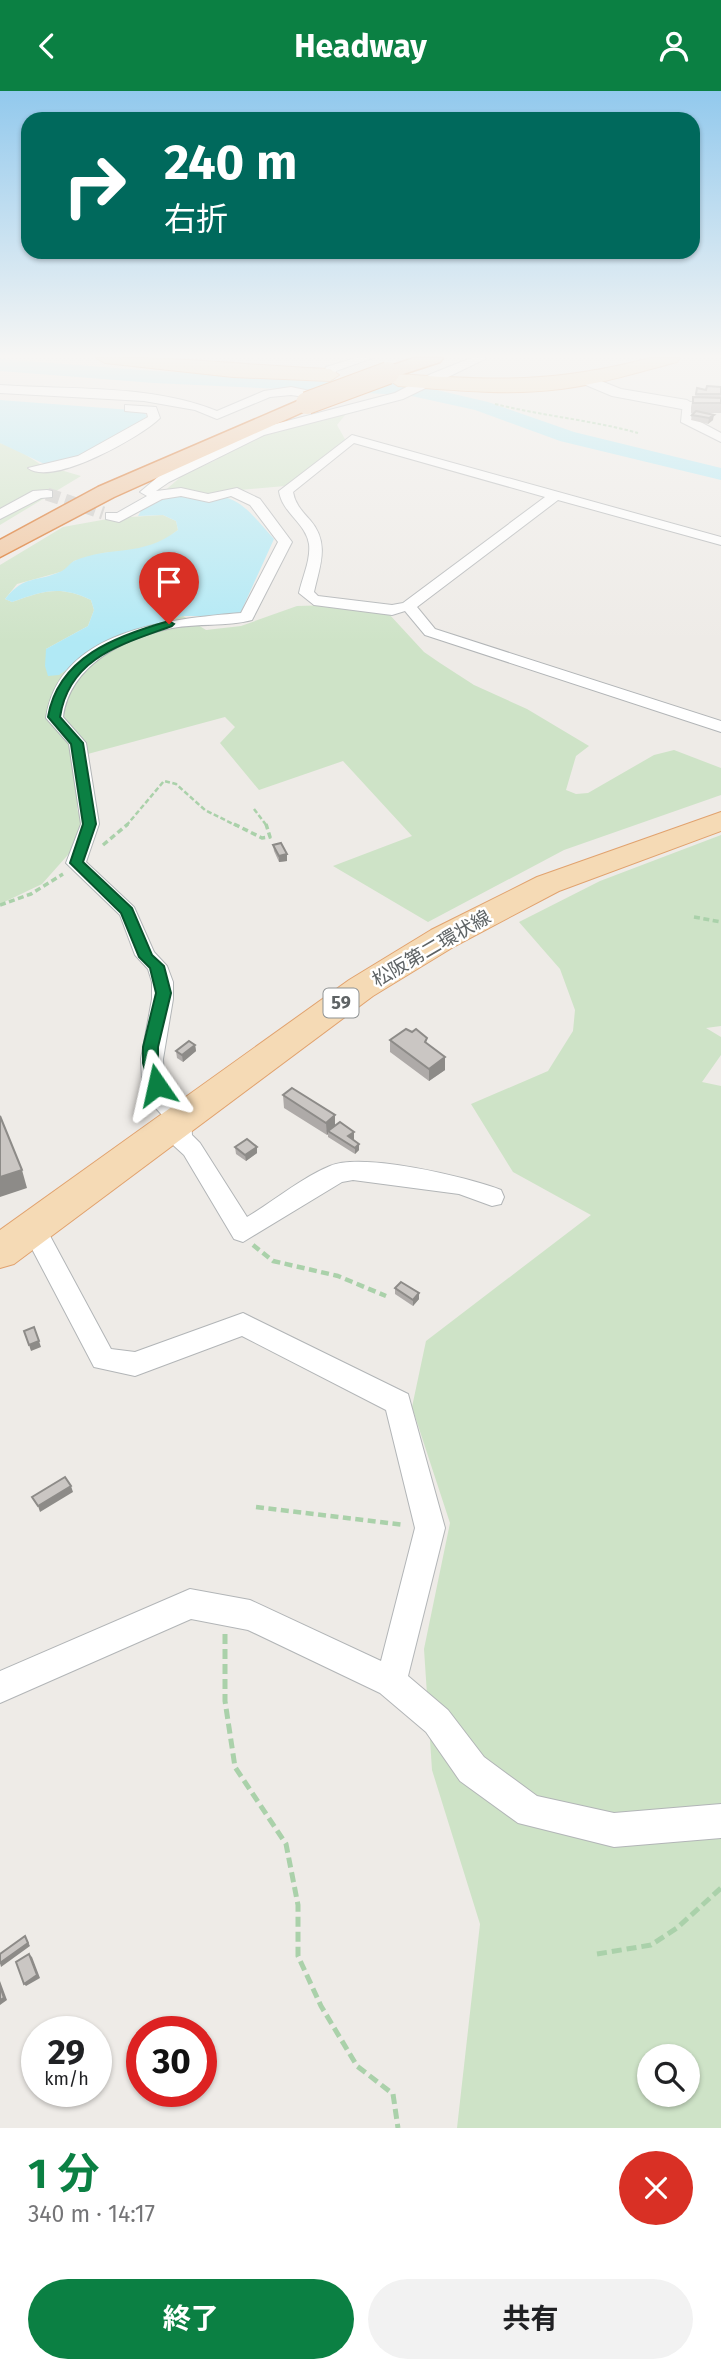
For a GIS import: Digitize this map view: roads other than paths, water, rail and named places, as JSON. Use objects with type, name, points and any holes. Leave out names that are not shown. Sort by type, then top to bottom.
[{"type":"highway","points":[[0,537],[165,453]]},
{"type":"highway","points":[[0,550],[187,453]]},
{"type":"main road","name":"松阪第二環状線","points":[[0,1252],[361,988],[443,938],[548,884],[721,821]]},
{"type":"street","points":[[35,468],[57,469],[73,465],[94,453]]},
{"type":"street","points":[[215,453],[164,479],[107,515],[119,518],[158,495],[181,492],[209,498],[232,491],[255,502],[285,542],[247,617],[169,624],[105,646],[71,676],[57,697],[54,717],[77,743],[90,824],[76,863],[127,911],[146,957],[157,966],[163,993],[150,1047],[150,1063],[164,1107],[180,1121],[180,1137],[192,1149],[243,1232],[337,1173],[353,1171],[461,1185],[492,1197]]},
{"type":"street","points":[[334,453],[286,491],[286,501],[312,532],[316,545],[306,593],[314,600],[364,604],[391,610],[408,606],[556,495]]},
{"type":"street","points":[[403,453],[721,541]]},
{"type":"street","points":[[0,515],[38,494],[47,494]]},
{"type":"street","points":[[408,606],[430,632],[721,727]]},
{"type":"street","points":[[33,1229],[103,1359],[135,1364],[243,1324],[398,1403],[430,1528],[391,1682]]},
{"type":"street","points":[[0,1686],[190,1604],[250,1615],[391,1682],[437,1721],[472,1769],[530,1811],[614,1830],[721,1822]]},
{"type":"water","points":[[21,453],[83,453],[55,469]]},
{"type":"water","points":[[175,495],[222,497],[232,500],[250,512],[274,539],[239,616],[183,616],[161,622],[92,652],[59,675],[48,676],[45,666],[46,649],[88,626],[94,610],[91,600],[60,591],[12,602],[5,599],[25,582],[53,575],[74,561],[101,553],[139,548],[164,539],[178,530],[176,521],[163,515],[138,516],[143,507]]},
{"type":"waterway","points":[[634,453],[721,474]]},
{"type":"tunnel","points":[[47,494],[103,513]]}]
